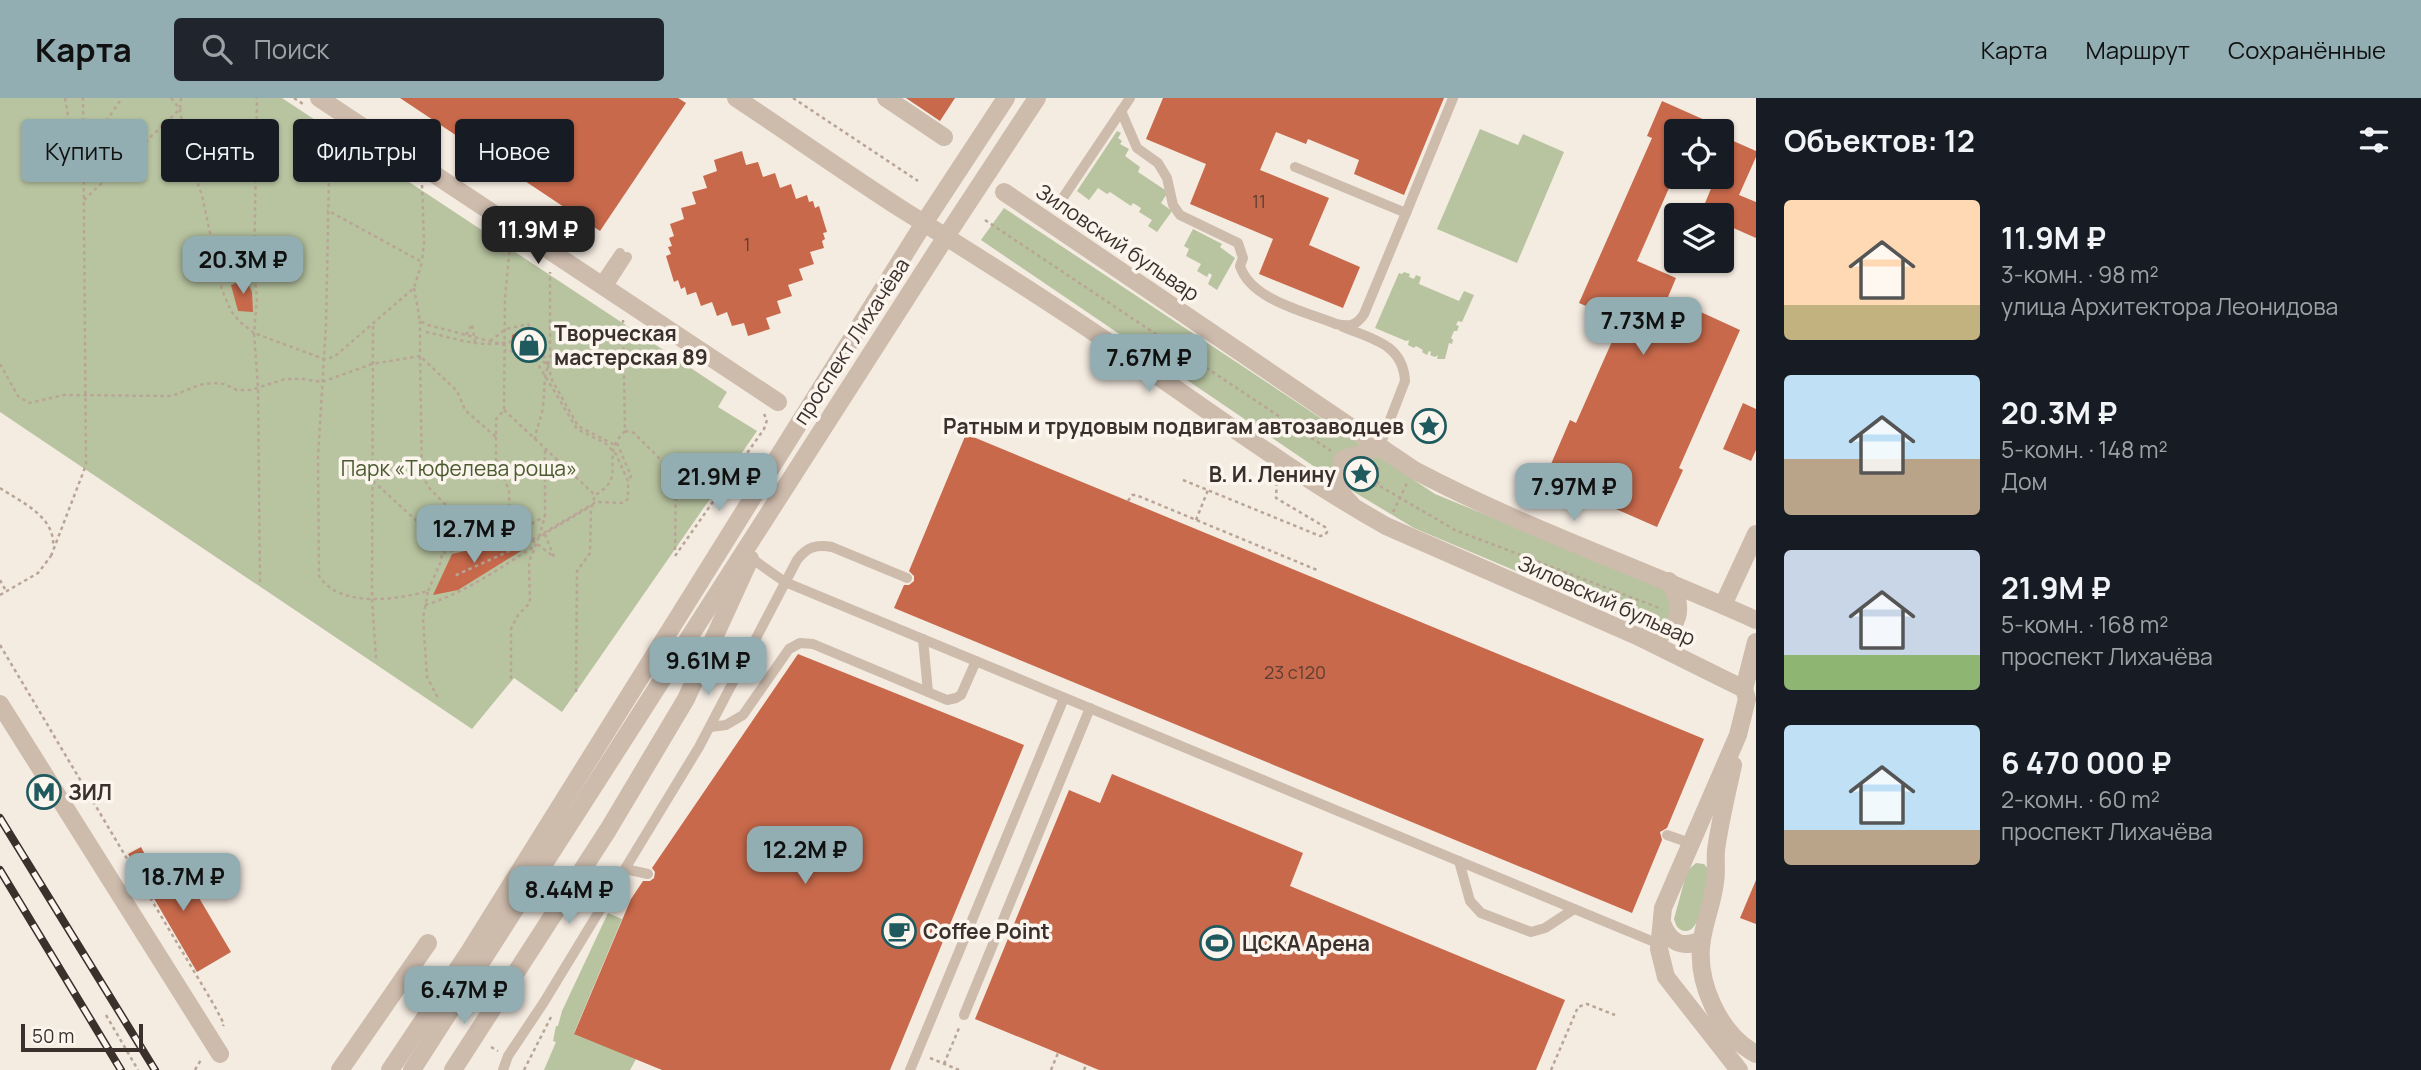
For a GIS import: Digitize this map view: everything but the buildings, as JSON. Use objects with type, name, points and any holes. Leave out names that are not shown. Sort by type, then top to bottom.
[{"type":"street","name":"Зиловский бульвар","points":[[736,98],[924,223],[947,235],[1357,510],[1386,526],[1640,637],[1749,696]]},
{"type":"street","points":[[886,98],[944,137]]},
{"type":"street","name":"проспект Лихачёва","points":[[412,1070],[476,956],[924,223],[1006,98]]},
{"type":"street","name":"проспект Лихачёва","points":[[390,1070],[476,956],[558,839],[1037,98]]},
{"type":"street","points":[[325,102],[778,402]]},
{"type":"street","name":"Зиловский бульвар","points":[[1004,192],[1414,470],[1540,530],[1670,581],[1756,620]]},
{"type":"street","points":[[1357,510],[1341,493],[1343,459],[1379,448]]},
{"type":"street","points":[[1723,605],[1756,534]]},
{"type":"street","points":[[453,1070],[608,830],[686,699],[758,540]]},
{"type":"street","points":[[1640,637],[1653,638],[1674,625],[1680,605],[1677,592],[1670,581]]},
{"type":"street","points":[[1756,642],[1746,725],[1702,940],[1704,981],[1714,1007],[1727,1030],[1756,1054]]},
{"type":"street","points":[[0,705],[220,1054]]},
{"type":"street","points":[[1739,1070],[1666,977],[1659,955],[1659,944],[1663,908],[1729,756],[1746,725]]},
{"type":"street","points":[[1688,847],[1704,849],[1716,863]]},
{"type":"street","points":[[1662,923],[1666,934],[1678,943],[1689,946],[1702,940]]},
{"type":"street","points":[[340,1070],[428,943]]},
{"type":"lane","points":[[1056,208],[1130,98]]},
{"type":"lane","points":[[1336,324],[1349,327],[1358,323],[1364,314],[1453,98]]},
{"type":"lane","points":[[1121,111],[1138,148],[1158,163],[1167,177],[1173,205],[1180,215],[1238,243],[1244,258],[1240,266],[1249,284],[1260,293],[1392,349],[1399,357],[1405,381],[1379,448]]},
{"type":"lane","points":[[1295,167],[1406,213]]},
{"type":"lane","points":[[603,286],[624,255]]},
{"type":"lane","points":[[503,1070],[508,1056],[544,1002],[710,727],[785,582],[804,551],[821,545],[832,547],[907,578]]},
{"type":"lane","points":[[751,558],[785,582],[1659,944]]},
{"type":"lane","points":[[923,639],[928,692]]},
{"type":"lane","points":[[710,727],[726,725],[743,715],[789,649],[800,643],[813,645],[947,700],[956,698],[964,690],[976,661]]},
{"type":"lane","points":[[910,1070],[1064,698]]},
{"type":"lane","points":[[964,1015],[1090,708]]},
{"type":"lane","points":[[1667,835],[1688,847]]},
{"type":"lane","points":[[1459,861],[1470,901],[1476,909],[1524,931],[1545,928],[1574,909]]},
{"type":"lane","points":[[625,869],[648,874]]},
{"type":"path","points":[[65,98],[69,119]]},
{"type":"path","points":[[83,98],[83,119]]},
{"type":"path","points":[[108,119],[122,98]]},
{"type":"path","points":[[171,98],[180,109]]},
{"type":"path","points":[[181,98],[180,109],[187,155],[202,195],[222,290],[231,311],[240,322],[254,333],[324,359],[334,357],[414,288]]},
{"type":"path","points":[[257,98],[257,298],[254,333],[258,387],[260,582]]},
{"type":"path","points":[[793,98],[918,181]]},
{"type":"path","points":[[325,102],[327,209],[324,359],[318,457],[319,576],[323,583],[341,594],[372,599],[401,597],[428,591]]},
{"type":"path","points":[[84,200],[180,109]]},
{"type":"path","points":[[0,595],[38,573],[51,556],[86,465],[84,182]]},
{"type":"path","points":[[422,184],[424,242],[422,262],[414,288],[419,321],[422,476],[424,482],[481,545]]},
{"type":"path","points":[[327,209],[422,262]]},
{"type":"path","points":[[985,220],[1343,459]]},
{"type":"path","points":[[510,245],[505,298],[504,410],[496,419],[496,460],[509,490],[510,536]]},
{"type":"path","points":[[220,276],[244,269],[255,259]]},
{"type":"path","points":[[535,440],[536,426],[543,410],[544,373],[550,360],[550,272]]},
{"type":"path","points":[[576,692],[577,571],[591,551],[592,506],[595,495],[605,489],[613,477],[616,443],[625,431],[623,320]]},
{"type":"path","points":[[419,321],[505,345]]},
{"type":"path","points":[[490,341],[506,329],[525,323],[530,325],[552,380],[578,426],[616,443],[631,476],[628,481]]},
{"type":"path","points":[[373,324],[372,599],[376,659]]},
{"type":"path","points":[[466,335],[472,324],[475,342]]},
{"type":"path","points":[[426,331],[486,345],[517,341],[527,346],[577,429],[611,447],[621,461],[628,481],[629,495],[626,501],[596,502],[532,540],[454,576]]},
{"type":"path","points":[[505,350],[535,356],[548,365]]},
{"type":"path","points":[[0,364],[18,396],[29,403],[64,395],[172,396],[199,385],[213,383],[224,384],[237,390],[285,379],[322,382],[372,364],[420,356]]},
{"type":"path","points":[[420,356],[457,391],[465,410],[496,437]]},
{"type":"path","points":[[625,431],[634,433],[676,475],[675,556],[764,429],[766,417],[758,407]]},
{"type":"path","points":[[504,410],[595,495]]},
{"type":"path","points":[[510,679],[511,629],[517,615],[530,603],[529,562],[545,516],[545,448]]},
{"type":"path","points":[[1386,526],[1414,470]]},
{"type":"path","points":[[1183,480],[1325,536],[1325,527],[1276,498],[1277,480]]},
{"type":"path","points":[[373,481],[443,545]]},
{"type":"path","points":[[1353,485],[1361,490],[1378,485],[1455,530],[1662,609]]},
{"type":"path","points":[[0,488],[46,521],[54,541],[51,556]]},
{"type":"path","points":[[1196,520],[1208,491]]},
{"type":"path","points":[[1128,500],[1132,495],[1136,495],[1317,570]]},
{"type":"path","points":[[439,699],[427,677],[423,618],[428,591],[442,553],[446,505]]},
{"type":"path","points":[[539,537],[592,506]]},
{"type":"path","points":[[442,553],[510,536],[545,516]]},
{"type":"path","points":[[532,540],[554,557],[544,532]]},
{"type":"path","points":[[425,605],[446,599],[535,546]]},
{"type":"path","points":[[0,580],[6,591]]},
{"type":"path","points":[[0,645],[214,1005]]},
{"type":"path","points":[[1551,1070],[1578,1007],[1587,1004],[1615,1015]]},
{"type":"path","points":[[106,1015],[138,1070]]},
{"type":"path","points":[[944,1064],[964,1015]]},
{"type":"path","points":[[918,1053],[959,1070]]},
{"type":"path","points":[[1051,1070],[1058,1053]]},
{"type":"path","points":[[1084,1070],[1086,1065]]},
{"type":"green space","name":"Парк «Тюфелева роща»","points":[[0,98],[282,98],[314,119],[293,119],[293,182],[409,182],[727,392],[718,407],[757,431],[562,712],[514,678],[472,729],[0,412]]},
{"type":"green space","points":[[1480,129],[1518,145],[1523,134],[1564,152],[1517,263],[1437,229]]},
{"type":"green space","points":[[1117,131],[1121,133],[1118,138],[1122,141],[1120,144],[1129,149],[1125,156],[1140,167],[1138,172],[1168,192],[1161,203],[1172,211],[1157,232],[1148,226],[1152,220],[1139,212],[1141,208],[1133,203],[1131,206],[1110,192],[1107,194],[1098,188],[1089,200],[1077,191]]},
{"type":"green space","points":[[1004,208],[1435,494],[1669,590],[1674,602],[1667,623],[1651,628],[1414,528],[1334,480],[981,240]]},
{"type":"green space","points":[[1193,229],[1222,244],[1220,247],[1235,258],[1217,290],[1208,284],[1212,275],[1209,273],[1207,277],[1197,271],[1201,264],[1186,256],[1189,249],[1184,246]]},
{"type":"green space","points":[[1404,272],[1414,279],[1416,275],[1421,277],[1419,284],[1459,301],[1464,291],[1474,295],[1462,322],[1458,321],[1456,325],[1459,326],[1451,338],[1452,344],[1449,343],[1445,359],[1437,359],[1438,355],[1430,355],[1429,351],[1427,355],[1416,346],[1414,348],[1408,345],[1409,340],[1375,328],[1399,273]]},
{"type":"green space","points":[[1696,863],[1704,864],[1709,870],[1707,885],[1700,916],[1691,929],[1685,931],[1676,925],[1674,919],[1687,871]]},
{"type":"green space","points":[[608,913],[622,919],[574,1033],[636,1059],[630,1070],[544,1070],[556,1042],[553,1041],[562,1011]]},
{"type":"railway","points":[[0,818],[155,1070]]},
{"type":"railway","points":[[0,870],[121,1070]]},
{"type":"place","name":"Творческая мастерская 89","points":[[529,345]]},
{"type":"place","name":"Ратным и трудовым подвигам автозаводцев","points":[[1429,426]]},
{"type":"place","name":"В. И. Ленину","points":[[1361,474]]},
{"type":"place","name":"ЗИЛ","points":[[44,792]]},
{"type":"place","name":"Coffee Point","points":[[899,931]]},
{"type":"place","name":"ЦСКА Арена","points":[[1217,943]]}]
